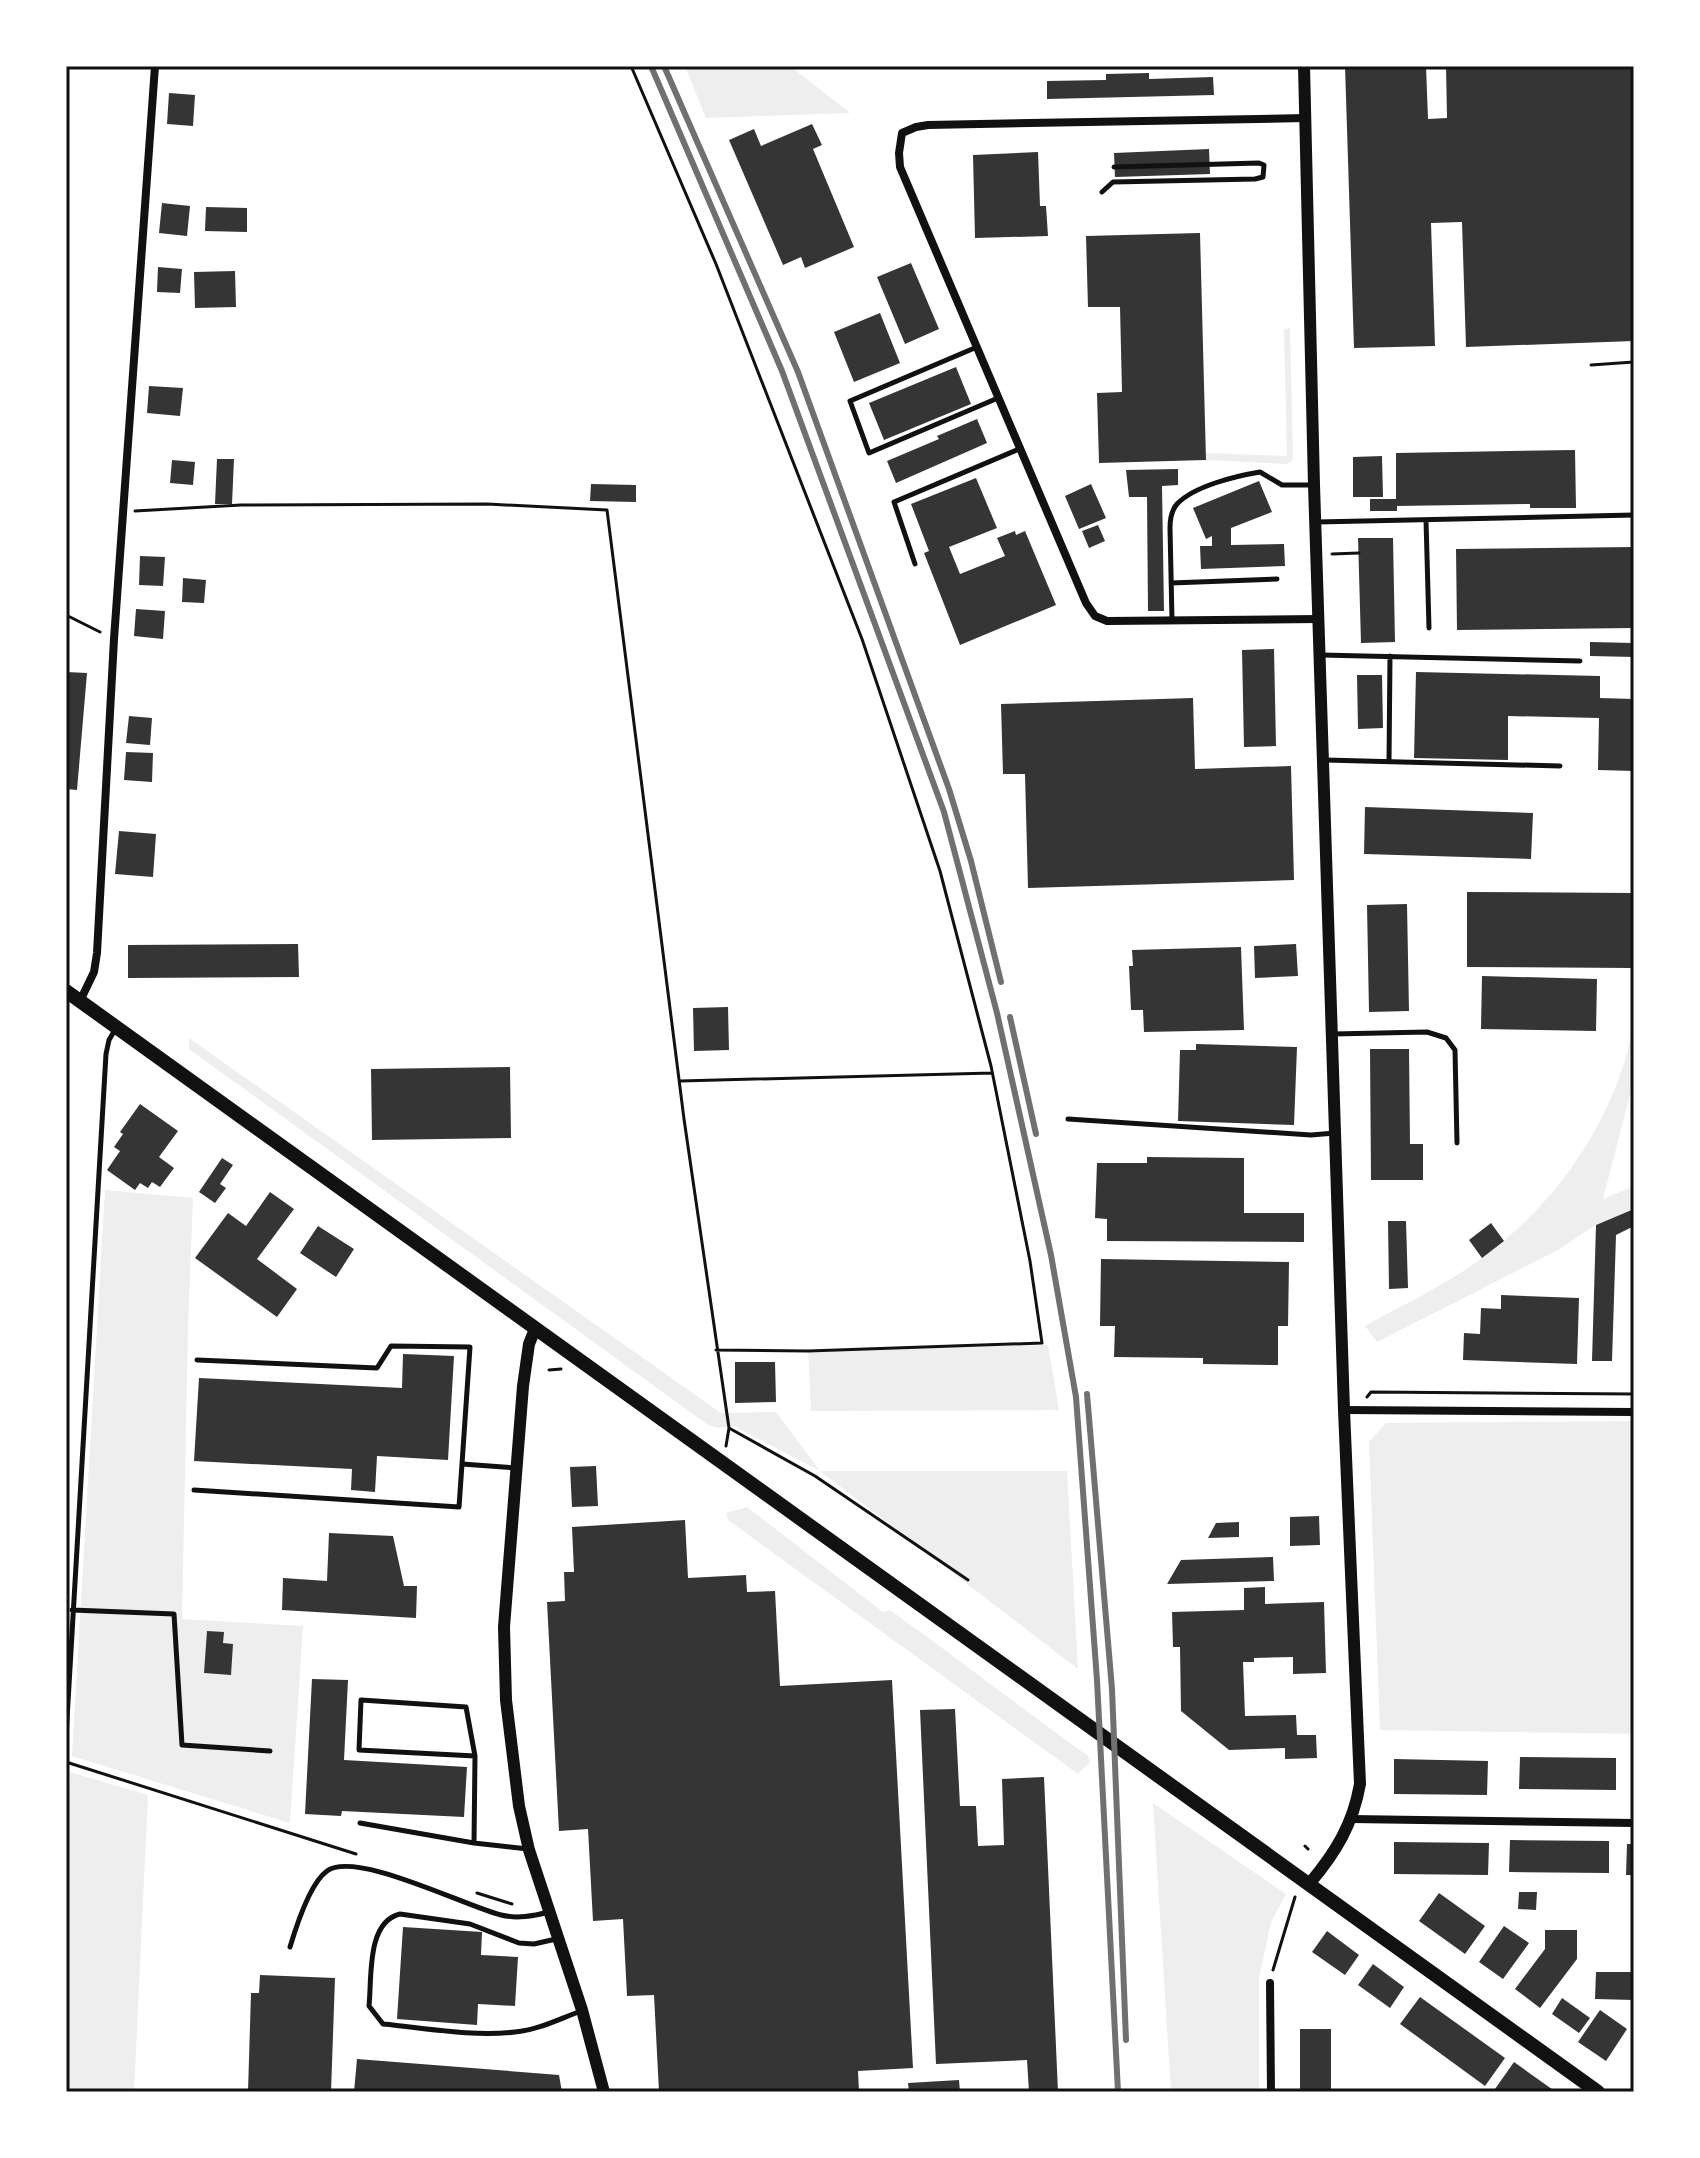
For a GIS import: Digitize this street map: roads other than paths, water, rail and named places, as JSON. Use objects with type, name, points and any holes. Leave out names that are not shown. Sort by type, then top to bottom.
[{"type":"main road","points":[[66,991],[1598,2092]]},
{"type":"street","points":[[80,1001],[94,972],[97,953],[114,639],[155,66]]},
{"type":"street","points":[[1304,66],[1314,485],[1344,1410],[1360,1750],[1360,1784],[1351,1819],[1332,1858],[1310,1883]]},
{"type":"street","points":[[1306,118],[928,125],[902,133],[899,153],[900,167],[1019,449],[1086,603],[1095,616],[1107,621],[1319,619]]},
{"type":"street","points":[[535,1329],[524,1372],[504,1665],[513,1767],[529,1850],[582,2010],[604,2092]]},
{"type":"street","points":[[1344,1410],[1634,1412]]},
{"type":"street","points":[[1351,1819],[1634,1823]]},
{"type":"street","points":[[1270,1983],[1271,2092]]},
{"type":"lane","points":[[1102,192],[1113,182],[1255,179],[1263,177],[1266,170],[1259,163],[1114,167]]},
{"type":"lane","points":[[977,347],[850,401],[869,453],[998,398]]},
{"type":"lane","points":[[915,564],[894,502],[1019,449]]},
{"type":"lane","points":[[1172,621],[1170,528],[1171,514],[1177,504],[1211,485],[1260,472],[1282,485],[1314,485]]},
{"type":"lane","points":[[1316,522],[1634,515]]},
{"type":"lane","points":[[1426,520],[1429,628]]},
{"type":"lane","points":[[1171,583],[1277,579]]},
{"type":"lane","points":[[1320,655],[1580,661]]},
{"type":"lane","points":[[1389,762],[1390,656]]},
{"type":"lane","points":[[1324,760],[1560,766]]},
{"type":"lane","points":[[66,1736],[106,1054],[116,1027]]},
{"type":"lane","points":[[1333,1034],[1427,1032],[1446,1038],[1455,1050],[1457,1143]]},
{"type":"lane","points":[[1068,1119],[1311,1135],[1336,1133]]},
{"type":"lane","points":[[194,1490],[459,1507],[470,1347],[391,1346],[377,1368],[197,1360]]},
{"type":"lane","points":[[462,1464],[516,1468]]},
{"type":"lane","points":[[72,1610],[174,1614],[182,1745],[270,1751]]},
{"type":"lane","points":[[474,1843],[475,1756],[466,1707],[361,1700],[359,1750],[475,1756]]},
{"type":"lane","points":[[360,1823],[529,1850]]},
{"type":"lane","points":[[290,1947],[302,1911],[325,1872],[338,1865],[368,1868],[503,1916],[531,1917],[550,1912]]},
{"type":"lane","points":[[558,1938],[527,1945],[470,1924],[400,1914],[392,1916],[380,1929],[376,1940],[369,2006],[383,2024],[486,2033],[537,2028],[582,2010]]},
{"type":"railway","points":[[651,66],[782,371],[944,812],[997,1013],[1051,1255],[1076,1397],[1097,1680],[1118,2092]]},
{"type":"railway","points":[[664,66],[798,372],[949,789],[971,861],[1001,982]]},
{"type":"railway","points":[[1010,1017],[1036,1134]]},
{"type":"railway","points":[[1087,1394],[1112,1689],[1126,2040]]}]
